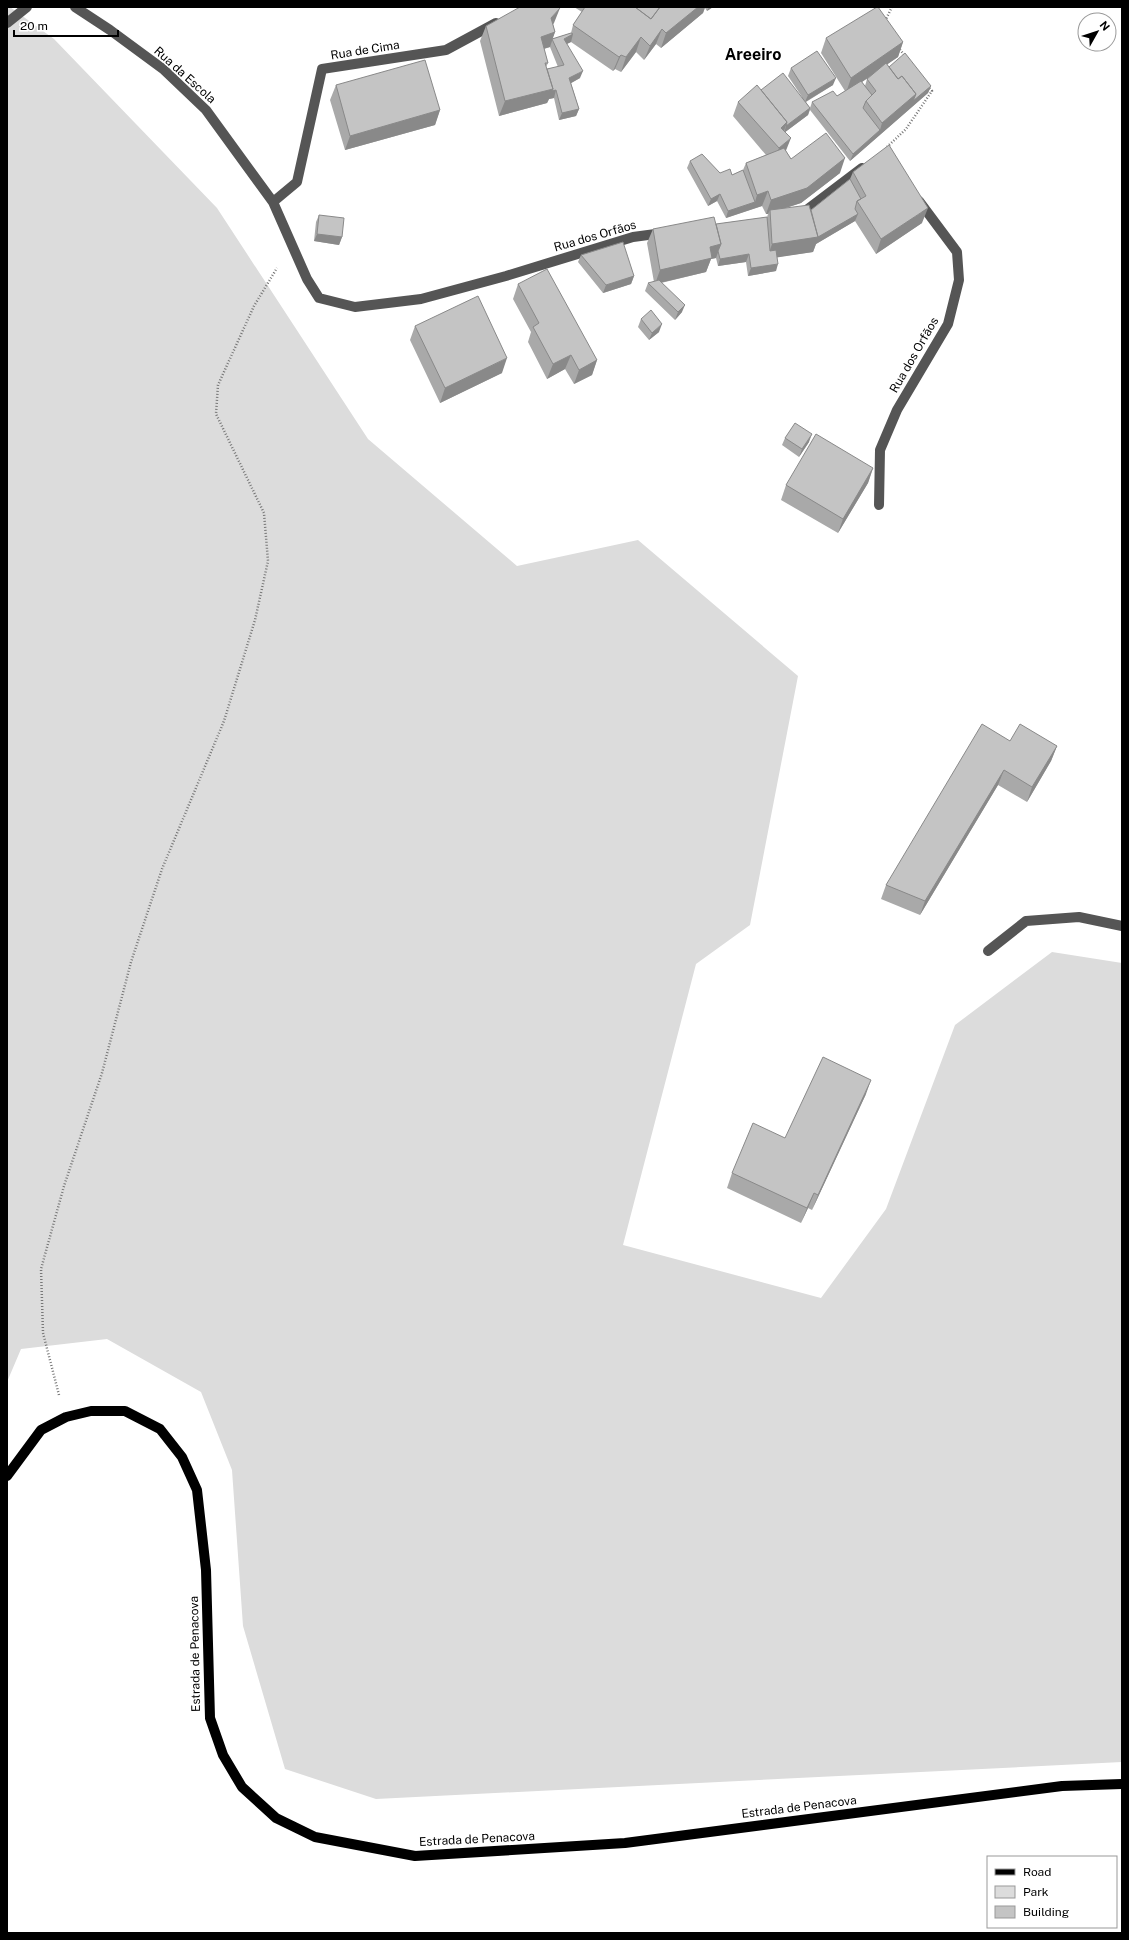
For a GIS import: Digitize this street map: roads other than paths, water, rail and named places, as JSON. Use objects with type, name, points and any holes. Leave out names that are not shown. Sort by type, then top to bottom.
[{"type":"main road","name":"Estrada de Penacova","points":[[7,1476],[41,1430],[66,1417],[91,1411],[125,1411],[160,1430],[182,1457],[197,1490],[206,1570],[210,1718],[223,1755],[242,1788],[276,1818],[315,1838],[415,1856],[625,1843],[1062,1786],[1122,1784]]},
{"type":"street","points":[[7,23],[27,7]]},
{"type":"street","name":"Rua da Escola","points":[[75,7],[110,30],[163,69],[206,110],[273,202]]},
{"type":"street","name":"Rua de Cima","points":[[273,202],[297,182],[322,69],[446,50],[508,17]]},
{"type":"street","points":[[794,216],[801,215],[883,152]]},
{"type":"street","name":"Rua dos Orfãos","points":[[879,505],[880,450],[897,410],[948,324],[959,280],[957,252],[911,190]]},
{"type":"street","name":"Rua dos Orfãos","points":[[273,202],[307,279],[320,298],[355,307],[421,299],[506,276],[633,237],[671,231]]},
{"type":"street","points":[[988,951],[1026,921],[1079,917],[1122,926]]},
{"type":"district","name":"Areeiro","points":[[753,54]]}]
